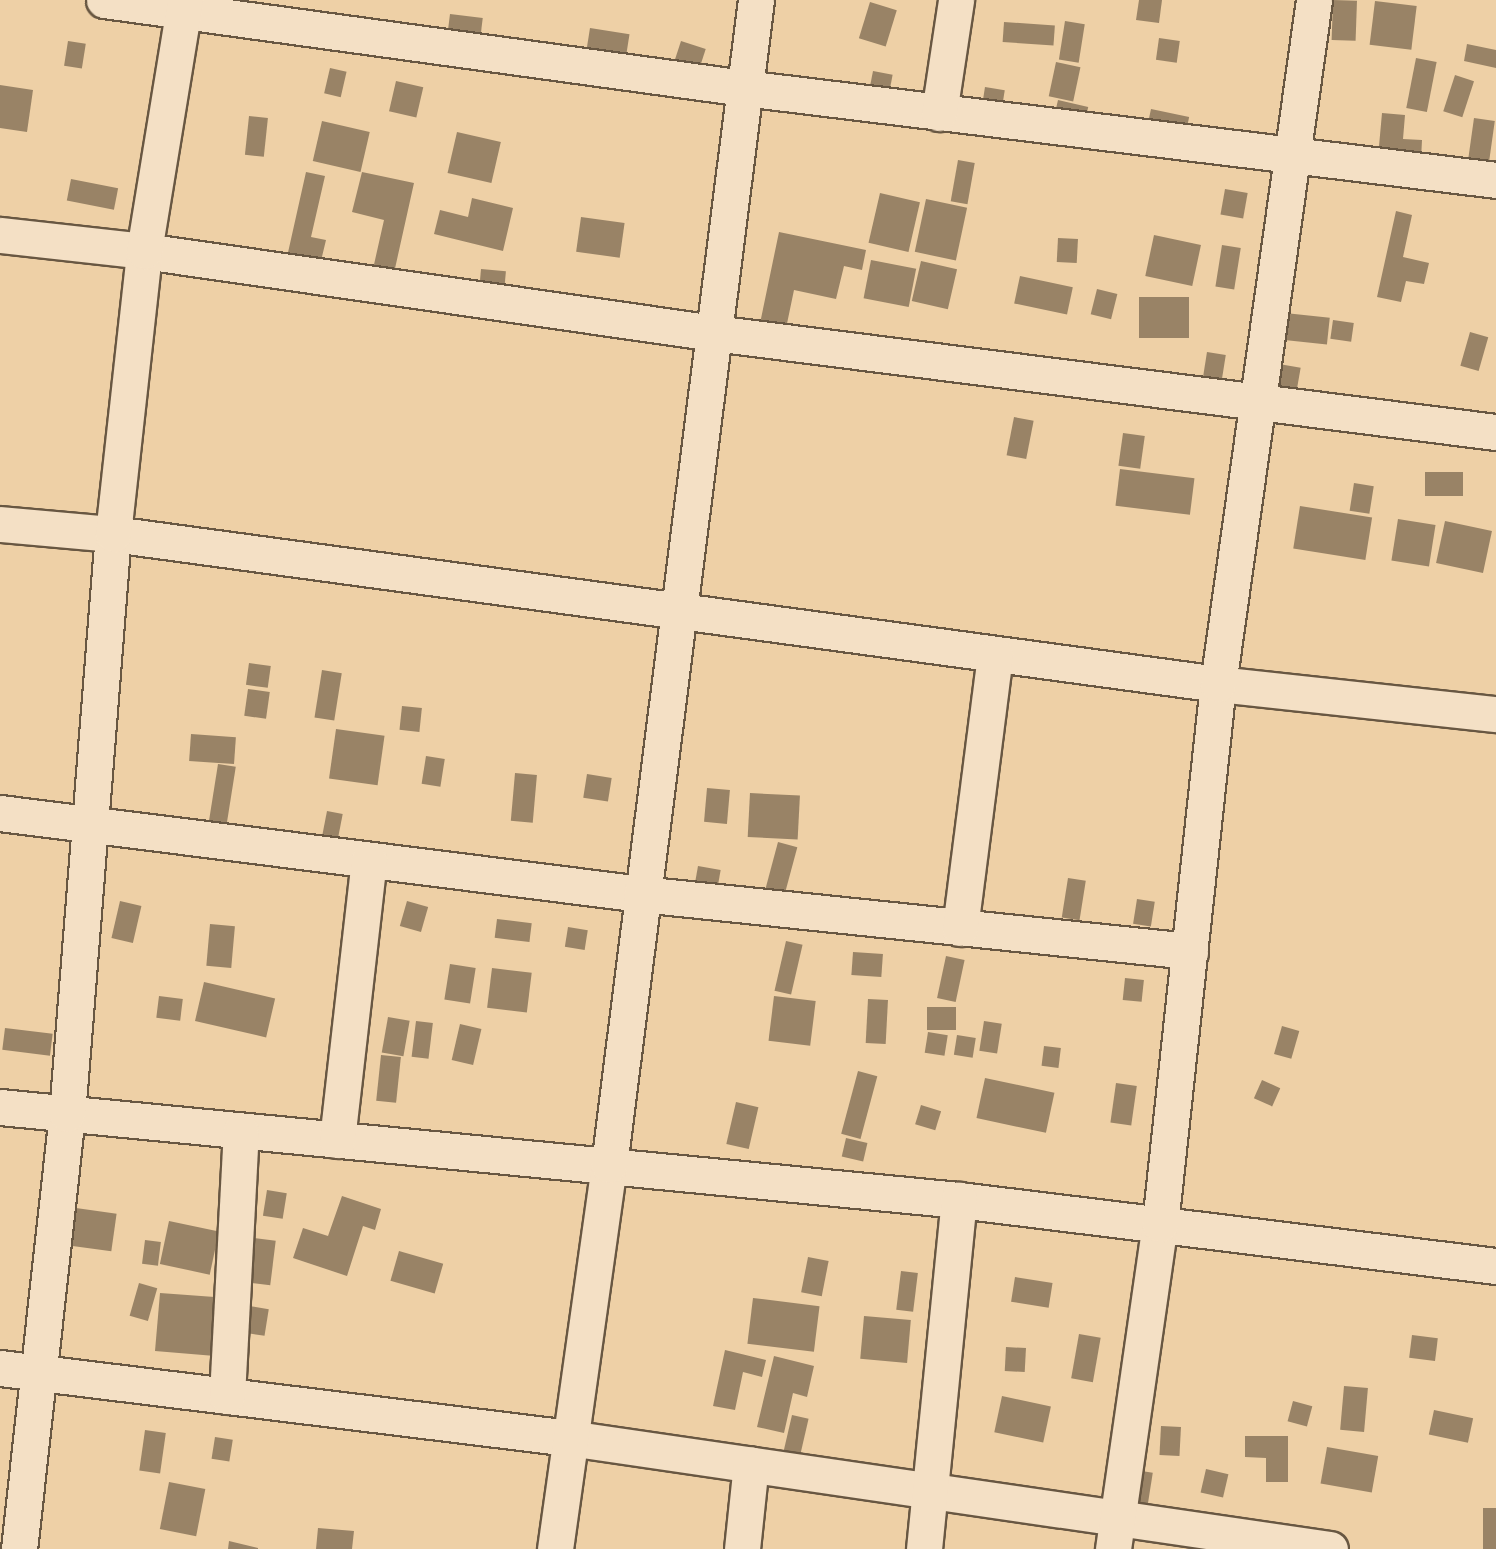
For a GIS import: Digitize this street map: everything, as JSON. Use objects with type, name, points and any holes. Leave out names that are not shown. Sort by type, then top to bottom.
[{"type":"street","points":[[104,0],[184,5],[744,88],[1294,158],[1496,180]]},
{"type":"street","points":[[555,1549],[609,1166],[641,894],[756,0]]},
{"type":"street","points":[[939,113],[956,0]]},
{"type":"street","points":[[1115,1533],[1160,1224],[1219,684],[1314,0]]},
{"type":"street","points":[[19,1549],[41,1373],[66,1114],[92,822],[113,534],[144,251],[184,5]]},
{"type":"street","points":[[0,235],[144,251],[714,333],[1496,432]]},
{"type":"street","points":[[0,524],[113,534],[679,613],[1219,684],[1496,714]]},
{"type":"street","points":[[960,928],[995,655]]},
{"type":"street","points":[[0,813],[92,822],[641,894],[1190,951]]},
{"type":"street","points":[[337,1140],[369,860]]},
{"type":"street","points":[[0,1107],[960,1200],[1496,1266]]},
{"type":"street","points":[[227,1396],[241,1130]]},
{"type":"street","points":[[924,1549],[960,1200]]},
{"type":"street","points":[[0,1368],[569,1438],[929,1490],[1115,1533],[1331,1549]]},
{"type":"street","points":[[742,1549],[751,1464]]},
{"type":"building","points":[[1139,0],[1162,0],[1159,23],[1136,20]]},
{"type":"building","points":[[1333,0],[1357,1],[1356,41],[1332,40]]},
{"type":"building","points":[[1375,1],[1417,6],[1411,50],[1370,45]]},
{"type":"building","points":[[870,2],[897,10],[886,47],[859,38]]},
{"type":"building","points":[[450,14],[483,18],[481,36],[448,32]]},
{"type":"building","points":[[1065,21],[1085,24],[1079,63],[1059,60]]},
{"type":"building","points":[[1004,22],[1055,26],[1053,46],[1003,42]]},
{"type":"building","points":[[590,28],[630,34],[626,58],[586,52]]},
{"type":"building","points":[[1159,38],[1180,41],[1177,63],[1156,60]]},
{"type":"building","points":[[68,41],[86,44],[82,69],[64,66]]},
{"type":"building","points":[[681,41],[706,49],[700,68],[675,60]]},
{"type":"building","points":[[1467,44],[1496,50],[1496,68],[1464,61]]},
{"type":"building","points":[[1416,58],[1437,62],[1427,112],[1406,108]]},
{"type":"building","points":[[1056,62],[1080,67],[1073,101],[1049,96]]},
{"type":"building","points":[[330,68],[347,72],[341,97],[324,93]]},
{"type":"building","points":[[873,71],[893,75],[889,95],[869,92]]},
{"type":"building","points":[[1455,75],[1474,81],[1462,117],[1443,111]]},
{"type":"building","points":[[396,81],[423,87],[416,118],[389,111]]},
{"type":"building","points":[[0,85],[33,90],[27,132],[0,128]]},
{"type":"building","points":[[985,87],[1005,90],[1001,113],[981,110]]},
{"type":"building","points":[[1058,100],[1088,107],[1085,121],[1055,114]]},
{"type":"building","points":[[1151,109],[1189,117],[1185,138],[1147,130]]},
{"type":"building","points":[[1382,113],[1405,115],[1403,139],[1422,140],[1421,160],[1378,157]]},
{"type":"building","points":[[249,116],[268,118],[264,157],[245,155]]},
{"type":"building","points":[[1474,118],[1495,121],[1488,167],[1467,165]]},
{"type":"building","points":[[322,121],[370,132],[361,172],[313,161]]},
{"type":"building","points":[[457,132],[501,142],[491,183],[448,173]]},
{"type":"building","points":[[958,160],[975,163],[967,204],[951,201]]},
{"type":"building","points":[[306,172],[325,176],[311,237],[326,240],[320,265],[287,257]]},
{"type":"building","points":[[362,172],[414,183],[394,273],[373,269],[384,220],[352,212]]},
{"type":"building","points":[[71,179],[118,188],[114,210],[67,201]]},
{"type":"building","points":[[1225,189],[1248,193],[1243,219],[1220,215]]},
{"type":"building","points":[[880,193],[920,202],[908,252],[869,243]]},
{"type":"building","points":[[472,198],[513,208],[503,251],[434,234],[440,210],[468,217]]},
{"type":"building","points":[[926,199],[967,208],[956,261],[915,252]]},
{"type":"building","points":[[1396,211],[1412,215],[1403,257],[1429,263],[1424,284],[1406,281],[1401,302],[1377,297]]},
{"type":"building","points":[[581,217],[625,223],[620,258],[576,252]]},
{"type":"building","points":[[779,232],[866,250],[862,270],[844,266],[836,299],[794,290],[784,338],[758,333]]},
{"type":"building","points":[[1154,235],[1201,245],[1192,286],[1145,276]]},
{"type":"building","points":[[1058,238],[1078,239],[1077,263],[1057,262]]},
{"type":"building","points":[[1222,245],[1241,248],[1234,289],[1215,286]]},
{"type":"building","points":[[871,260],[916,269],[909,307],[864,298]]},
{"type":"building","points":[[921,261],[957,269],[948,309],[912,301]]},
{"type":"building","points":[[481,269],[506,271],[504,290],[479,288]]},
{"type":"building","points":[[1020,276],[1073,287],[1067,315],[1014,303]]},
{"type":"building","points":[[1097,289],[1117,294],[1111,319],[1091,314]]},
{"type":"building","points":[[1139,297],[1189,297],[1189,338],[1139,338]]},
{"type":"building","points":[[1285,313],[1330,318],[1327,345],[1282,340]]},
{"type":"building","points":[[1333,320],[1354,323],[1351,342],[1330,339]]},
{"type":"building","points":[[1470,332],[1488,337],[1479,371],[1460,366]]},
{"type":"building","points":[[1207,352],[1226,355],[1220,393],[1201,391]]},
{"type":"building","points":[[1279,364],[1301,368],[1294,404],[1273,400]]},
{"type":"building","points":[[1014,417],[1034,421],[1026,459],[1007,455]]},
{"type":"building","points":[[1123,433],[1145,436],[1140,469],[1118,466]]},
{"type":"building","points":[[1120,469],[1194,478],[1190,515],[1115,506]]},
{"type":"building","points":[[1425,472],[1463,472],[1463,496],[1425,496]]},
{"type":"building","points":[[1354,483],[1374,486],[1369,514],[1350,511]]},
{"type":"building","points":[[1300,506],[1372,517],[1365,560],[1293,548]]},
{"type":"building","points":[[1398,519],[1436,525],[1429,566],[1391,560]]},
{"type":"building","points":[[1445,521],[1492,531],[1483,573],[1436,563]]},
{"type":"building","points":[[249,663],[271,666],[268,688],[246,685]]},
{"type":"building","points":[[322,670],[342,673],[334,721],[314,717]]},
{"type":"building","points":[[248,689],[270,692],[266,719],[244,716]]},
{"type":"building","points":[[402,706],[422,708],[419,732],[399,730]]},
{"type":"building","points":[[336,729],[385,736],[378,785],[329,779]]},
{"type":"building","points":[[191,734],[236,737],[234,764],[189,761]]},
{"type":"building","points":[[426,756],[445,759],[440,787],[422,784]]},
{"type":"building","points":[[218,764],[236,767],[227,825],[209,822]]},
{"type":"building","points":[[515,773],[537,775],[533,823],[511,821]]},
{"type":"building","points":[[587,774],[612,778],[608,802],[583,798]]},
{"type":"building","points":[[707,788],[730,790],[727,824],[704,822]]},
{"type":"building","points":[[750,793],[800,796],[798,840],[748,837]]},
{"type":"building","points":[[327,811],[343,814],[338,841],[322,838]]},
{"type":"building","points":[[778,842],[797,847],[784,898],[764,893]]},
{"type":"building","points":[[698,866],[721,870],[717,892],[694,888]]},
{"type":"building","points":[[1068,878],[1086,881],[1080,920],[1062,918]]},
{"type":"building","points":[[1137,899],[1155,902],[1151,927],[1133,924]]},
{"type":"building","points":[[120,901],[141,906],[133,943],[111,938]]},
{"type":"building","points":[[407,901],[428,907],[421,932],[400,926]]},
{"type":"building","points":[[497,919],[532,923],[529,942],[495,938]]},
{"type":"building","points":[[210,924],[235,926],[231,968],[206,966]]},
{"type":"building","points":[[568,927],[588,930],[585,950],[565,947]]},
{"type":"building","points":[[786,941],[803,945],[791,995],[775,991]]},
{"type":"building","points":[[853,952],[883,954],[881,977],[851,975]]},
{"type":"building","points":[[946,956],[965,960],[956,1002],[937,998]]},
{"type":"building","points":[[450,964],[476,968],[470,1004],[444,1000]]},
{"type":"building","points":[[492,968],[532,973],[527,1013],[487,1008]]},
{"type":"building","points":[[1125,978],[1144,980],[1142,1002],[1123,1000]]},
{"type":"building","points":[[204,982],[275,998],[266,1037],[195,1021]]},
{"type":"building","points":[[159,996],[183,999],[180,1021],[156,1018]]},
{"type":"building","points":[[774,996],[816,1001],[810,1046],[769,1041]]},
{"type":"building","points":[[868,999],[888,1000],[886,1044],[866,1043]]},
{"type":"building","points":[[927,1007],[956,1007],[956,1030],[927,1030]]},
{"type":"building","points":[[388,1017],[410,1021],[403,1056],[382,1052]]},
{"type":"building","points":[[416,1021],[433,1023],[428,1059],[412,1057]]},
{"type":"building","points":[[984,1021],[1002,1024],[997,1053],[979,1051]]},
{"type":"building","points":[[460,1024],[481,1029],[473,1065],[452,1060]]},
{"type":"building","points":[[1282,1026],[1299,1031],[1291,1059],[1274,1054]]},
{"type":"building","points":[[5,1028],[53,1034],[50,1056],[2,1050]]},
{"type":"building","points":[[928,1032],[948,1035],[944,1056],[925,1053]]},
{"type":"building","points":[[957,1035],[976,1038],[973,1058],[954,1055]]},
{"type":"building","points":[[1044,1046],[1061,1048],[1058,1068],[1042,1066]]},
{"type":"building","points":[[381,1055],[401,1057],[396,1103],[376,1101]]},
{"type":"building","points":[[858,1071],[877,1076],[860,1139],[841,1134]]},
{"type":"building","points":[[985,1078],[1054,1093],[1046,1133],[976,1118]]},
{"type":"building","points":[[1262,1080],[1280,1088],[1272,1106],[1254,1098]]},
{"type":"building","points":[[1116,1083],[1137,1086],[1131,1126],[1110,1123]]},
{"type":"building","points":[[736,1102],[758,1107],[749,1149],[726,1144]]},
{"type":"building","points":[[921,1105],[941,1111],[935,1130],[915,1124]]},
{"type":"building","points":[[846,1138],[867,1143],[863,1161],[842,1157]]},
{"type":"building","points":[[267,1190],[287,1193],[283,1219],[263,1216]]},
{"type":"building","points":[[342,1196],[381,1209],[375,1230],[363,1226],[347,1276],[293,1258],[303,1228],[328,1236]]},
{"type":"building","points":[[76,1208],[117,1214],[111,1251],[71,1246]]},
{"type":"building","points":[[169,1221],[219,1232],[210,1275],[160,1264]]},
{"type":"building","points":[[238,1236],[276,1241],[270,1285],[233,1281]]},
{"type":"building","points":[[145,1240],[161,1242],[158,1266],[142,1264]]},
{"type":"building","points":[[399,1251],[443,1264],[435,1293],[390,1281]]},
{"type":"building","points":[[808,1257],[829,1261],[822,1296],[801,1292]]},
{"type":"building","points":[[901,1271],[918,1273],[913,1312],[896,1310]]},
{"type":"building","points":[[1015,1277],[1053,1283],[1049,1308],[1011,1302]]},
{"type":"building","points":[[139,1283],[157,1288],[148,1321],[130,1316]]},
{"type":"building","points":[[160,1293],[242,1299],[215,1356],[155,1351]]},
{"type":"building","points":[[753,1298],[820,1306],[814,1352],[747,1344]]},
{"type":"building","points":[[249,1306],[269,1309],[265,1336],[245,1333]]},
{"type":"building","points":[[864,1316],[911,1320],[907,1363],[860,1359]]},
{"type":"building","points":[[1079,1334],[1101,1338],[1093,1382],[1071,1378]]},
{"type":"building","points":[[1412,1335],[1438,1338],[1435,1361],[1409,1358]]},
{"type":"building","points":[[1006,1347],[1026,1348],[1025,1372],[1005,1371]]},
{"type":"building","points":[[725,1350],[766,1360],[762,1377],[743,1372],[735,1410],[713,1406]]},
{"type":"building","points":[[774,1356],[814,1366],[807,1397],[793,1393],[784,1433],[757,1427]]},
{"type":"building","points":[[1344,1386],[1368,1388],[1364,1432],[1340,1430]]},
{"type":"building","points":[[1002,1396],[1051,1406],[1043,1443],[994,1432]]},
{"type":"building","points":[[1293,1401],[1312,1406],[1307,1426],[1288,1421]]},
{"type":"building","points":[[1434,1410],[1473,1418],[1468,1443],[1429,1434]]},
{"type":"building","points":[[792,1415],[809,1419],[798,1464],[782,1460]]},
{"type":"building","points":[[1161,1426],[1181,1427],[1179,1456],[1159,1455]]},
{"type":"building","points":[[145,1430],[166,1433],[160,1474],[139,1471]]},
{"type":"building","points":[[1245,1436],[1288,1436],[1288,1482],[1266,1482],[1266,1458],[1245,1457]]},
{"type":"building","points":[[215,1437],[233,1440],[229,1462],[212,1459]]},
{"type":"building","points":[[1327,1447],[1378,1456],[1372,1492],[1321,1483]]},
{"type":"building","points":[[1206,1469],[1228,1474],[1223,1498],[1201,1492]]},
{"type":"building","points":[[1135,1470],[1153,1473],[1147,1506],[1130,1504]]},
{"type":"building","points":[[169,1482],[205,1489],[196,1536],[160,1529]]},
{"type":"building","points":[[1483,1508],[1496,1508],[1496,1549],[1483,1549]]},
{"type":"building","points":[[318,1528],[354,1531],[352,1549],[316,1549]]},
{"type":"building","points":[[229,1541],[258,1548],[258,1549],[228,1549]]}]
